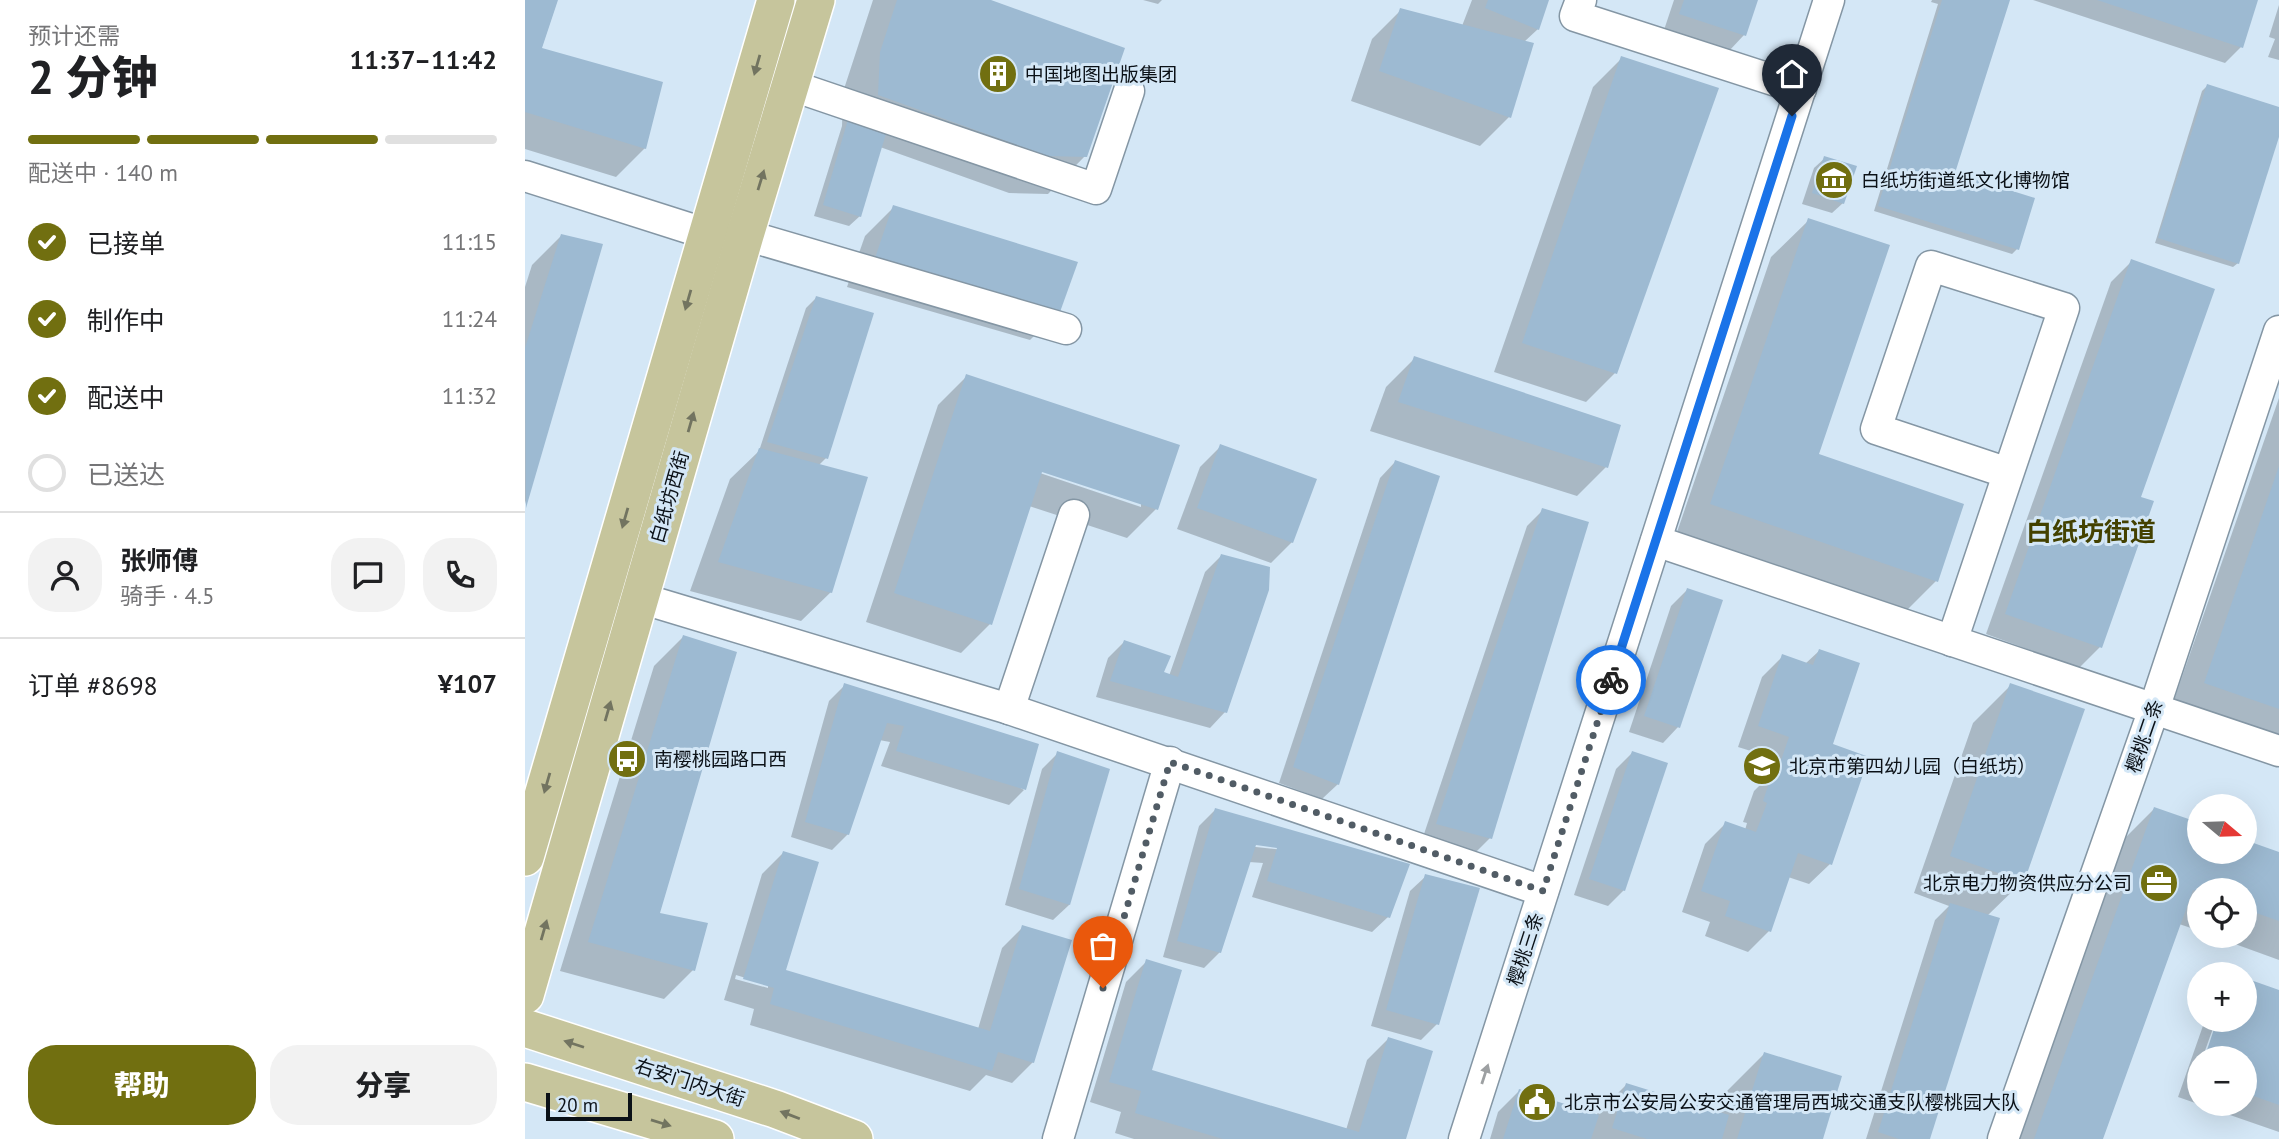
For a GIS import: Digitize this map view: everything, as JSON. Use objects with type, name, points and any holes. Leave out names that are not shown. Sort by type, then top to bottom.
[{"type":"main road","name":"白纸坊西街","points":[[525,857],[776,0]]},
{"type":"main road","name":"白纸坊西街","points":[[525,995],[745,235],[816,0]]},
{"type":"main road","name":"右安门内大街","points":[[525,1028],[775,1109],[854,1139]]},
{"type":"main road","points":[[525,1082],[715,1139]]},
{"type":"street","points":[[1581,0],[1575,16],[1801,89]]},
{"type":"street","name":"樱桃三条","points":[[1464,1139],[1829,0]]},
{"type":"street","points":[[790,85],[1096,189],[1129,91]]},
{"type":"street","points":[[525,176],[707,234]]},
{"type":"street","points":[[745,235],[1066,329]]},
{"type":"street","points":[[1952,641],[2064,308],[1931,266],[1876,429],[2008,473]]},
{"type":"street","name":"樱桃二条","points":[[2003,1139],[2154,709],[2279,331]]},
{"type":"street","points":[[1009,709],[1074,515]]},
{"type":"street","points":[[1656,541],[2279,751]]},
{"type":"street","points":[[640,598],[1009,709],[1543,891]]},
{"type":"street","points":[[1058,1139],[1170,762]]},
{"type":"building","points":[[525,0],[558,0],[542,48],[663,82],[646,149],[525,112]]},
{"type":"building","name":"中国地图出版集团","points":[[897,0],[991,0],[1125,48],[1087,157],[1048,156],[878,95],[880,52]]},
{"type":"building","points":[[1488,0],[1549,0],[1539,30],[1485,8]]},
{"type":"building","points":[[1684,0],[1758,0],[1746,36],[1679,14]]},
{"type":"building","points":[[1942,0],[2010,0],[1955,173],[2035,198],[2019,250],[1878,206]]},
{"type":"building","points":[[2097,0],[2258,0],[2243,48]]},
{"type":"building","points":[[1400,8],[1534,43],[1511,118],[1379,71]]},
{"type":"building","points":[[1621,56],[1719,88],[1617,374],[1522,343]]},
{"type":"building","points":[[2207,84],[2279,107],[2279,137],[2239,264],[2158,238]]},
{"type":"building","points":[[849,116],[888,127],[861,217],[823,205]]},
{"type":"building","name":"白纸坊街道纸文化博物馆","points":[[1824,156],[1857,166],[1844,204],[1812,193]]},
{"type":"building","points":[[893,205],[1078,262],[1060,312],[875,258]]},
{"type":"building","points":[[1808,218],[1890,245],[1819,454],[1964,504],[1938,582],[1710,504]]},
{"type":"building","points":[[561,234],[603,244],[526,508],[525,348]]},
{"type":"building","points":[[2131,259],[2215,289],[2141,497],[2154,501],[2102,648],[2005,614]]},
{"type":"building","points":[[816,296],[874,313],[828,459],[767,442]]},
{"type":"building","points":[[1414,356],[1621,425],[1608,468],[1398,402]]},
{"type":"building","points":[[966,374],[1180,445],[1158,510],[1042,472],[992,625],[894,593]]},
{"type":"building","points":[[1220,444],[1317,479],[1293,543],[1197,508]]},
{"type":"building","points":[[759,448],[868,477],[832,593],[718,562]]},
{"type":"building","points":[[1395,460],[1440,476],[1339,785],[1293,767]]},
{"type":"building","points":[[2279,466],[2279,709],[2204,683]]},
{"type":"building","points":[[1542,508],[1589,522],[1492,839],[1436,824]]},
{"type":"building","points":[[1221,554],[1270,567],[1269,590],[1227,713],[1110,681],[1124,640],[1171,656],[1164,672],[1178,677]]},
{"type":"building","points":[[1687,588],[1723,600],[1680,728],[1644,716]]},
{"type":"building","points":[[683,635],[737,652],[660,913],[708,923],[695,971],[588,942]]},
{"type":"building","points":[[1819,649],[1860,663],[1833,744],[1869,757],[1832,865],[1798,853],[1771,932],[1725,916],[1730,901],[1701,891],[1725,821],[1756,832],[1767,803],[1763,801],[1774,768],[1778,769],[1789,737],[1758,726],[1782,654],[1813,665]]},
{"type":"building","points":[[844,683],[1039,744],[1026,790],[896,751],[904,726],[887,723],[849,835],[805,822]]},
{"type":"building","points":[[2010,683],[2085,709],[2024,882],[1950,856]]},
{"type":"building","points":[[1057,751],[1110,769],[1070,905],[1019,889]]},
{"type":"building","points":[[1632,751],[1668,763],[1625,891],[1589,879]]},
{"type":"building","points":[[2154,807],[2187,818],[2187,864],[2257,864],[2257,844],[2279,852],[2279,921],[2257,913],[2257,878],[2187,878],[2187,907],[2103,1139],[2034,1139]]},
{"type":"building","points":[[1215,808],[1410,864],[1390,918],[1267,881],[1277,848],[1256,845],[1221,953],[1177,941]]},
{"type":"building","points":[[783,851],[819,862],[786,970],[990,1031],[1022,925],[1072,940],[1034,1063],[998,1052],[992,1071],[770,1004],[774,988],[743,979]]},
{"type":"building","points":[[1425,874],[1480,888],[1439,1025],[1386,1010]]},
{"type":"building","points":[[1950,903],[2000,918],[1930,1139],[1899,1139],[1878,1132]]},
{"type":"building","points":[[1146,959],[1182,970],[1152,1070],[1359,1132],[1388,1037],[1433,1051],[1406,1139],[1223,1139],[1135,1113],[1141,1091],[1109,1082]]},
{"type":"building","points":[[2257,982],[2279,990],[2279,1105],[2257,1097],[2257,1046],[2208,1046],[2213,1032],[2257,1032]]},
{"type":"building","points":[[1764,1052],[1842,1076],[1823,1139],[1737,1139]]},
{"type":"building","points":[[1626,1083],[1729,1115],[1722,1139],[1647,1139],[1612,1128]]},
{"type":"building","name":"北京市公安局公安交通管理局西城交通支队樱桃园大队","points":[[1519,1089],[1599,1115],[1591,1139],[1503,1139]]},
{"type":"way so far","points":[[1103,988],[1170,762],[1543,891],[1611,680]]},
{"type":"place","name":"中国地图出版集团","points":[[998,74]]},
{"type":"place","name":"白纸坊街道纸文化博物馆","points":[[1834,180]]},
{"type":"place","name":"南樱桃园路口西","points":[[627,759]]},
{"type":"place","name":"北京市第四幼儿园（白纸坊）","points":[[1762,766]]},
{"type":"place","name":"北京电力物资供应分公司","points":[[2159,883]]},
{"type":"place","name":"北京市公安局公安交通管理局西城交通支队樱桃园大队","points":[[1537,1102]]},
{"type":"district","name":"白纸坊街道","points":[[2091,532]]},
{"type":"route","points":[[1611,680],[1792,116]]}]
